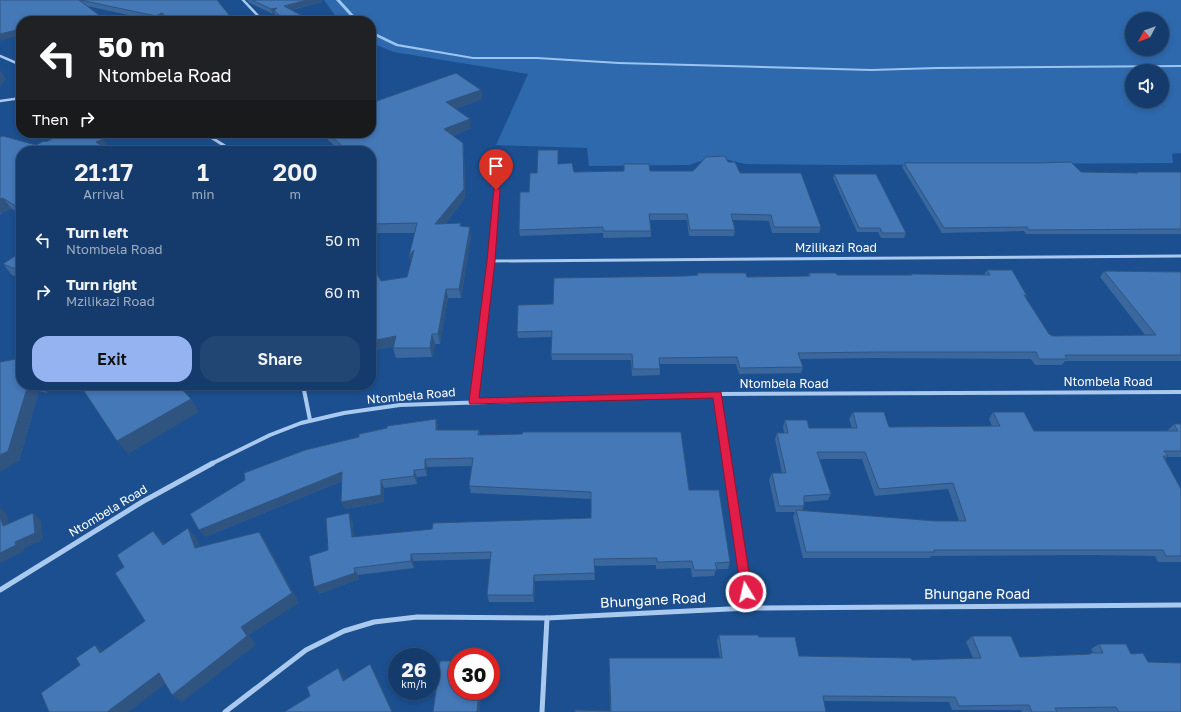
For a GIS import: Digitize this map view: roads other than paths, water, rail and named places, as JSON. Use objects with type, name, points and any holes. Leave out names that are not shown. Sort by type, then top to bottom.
[{"type":"street","points":[[243,0],[258,16]]},
{"type":"street","points":[[0,56],[16,63]]},
{"type":"street","points":[[0,101],[16,99]]},
{"type":"street","points":[[212,138],[226,146]]},
{"type":"street","points":[[474,402],[491,261],[498,176]]},
{"type":"street","name":"Mzilikazi Road","points":[[491,261],[1181,256]]},
{"type":"street","points":[[304,390],[310,420]]},
{"type":"street","name":"Ntombela Road","points":[[0,590],[103,525],[200,469],[262,438],[310,420],[353,411],[400,404],[717,394],[1181,392]]},
{"type":"street","points":[[717,394],[749,608]]},
{"type":"street","name":"Bhungane Road","points":[[225,712],[306,650],[344,631],[374,622],[417,617],[547,618],[749,608],[1181,605]]},
{"type":"street","points":[[542,712],[547,618]]},
{"type":"waterway","points":[[338,0],[352,16]]},
{"type":"waterway","points":[[376,34],[397,45],[473,58],[537,58],[619,63],[871,70],[1181,66]]}]
